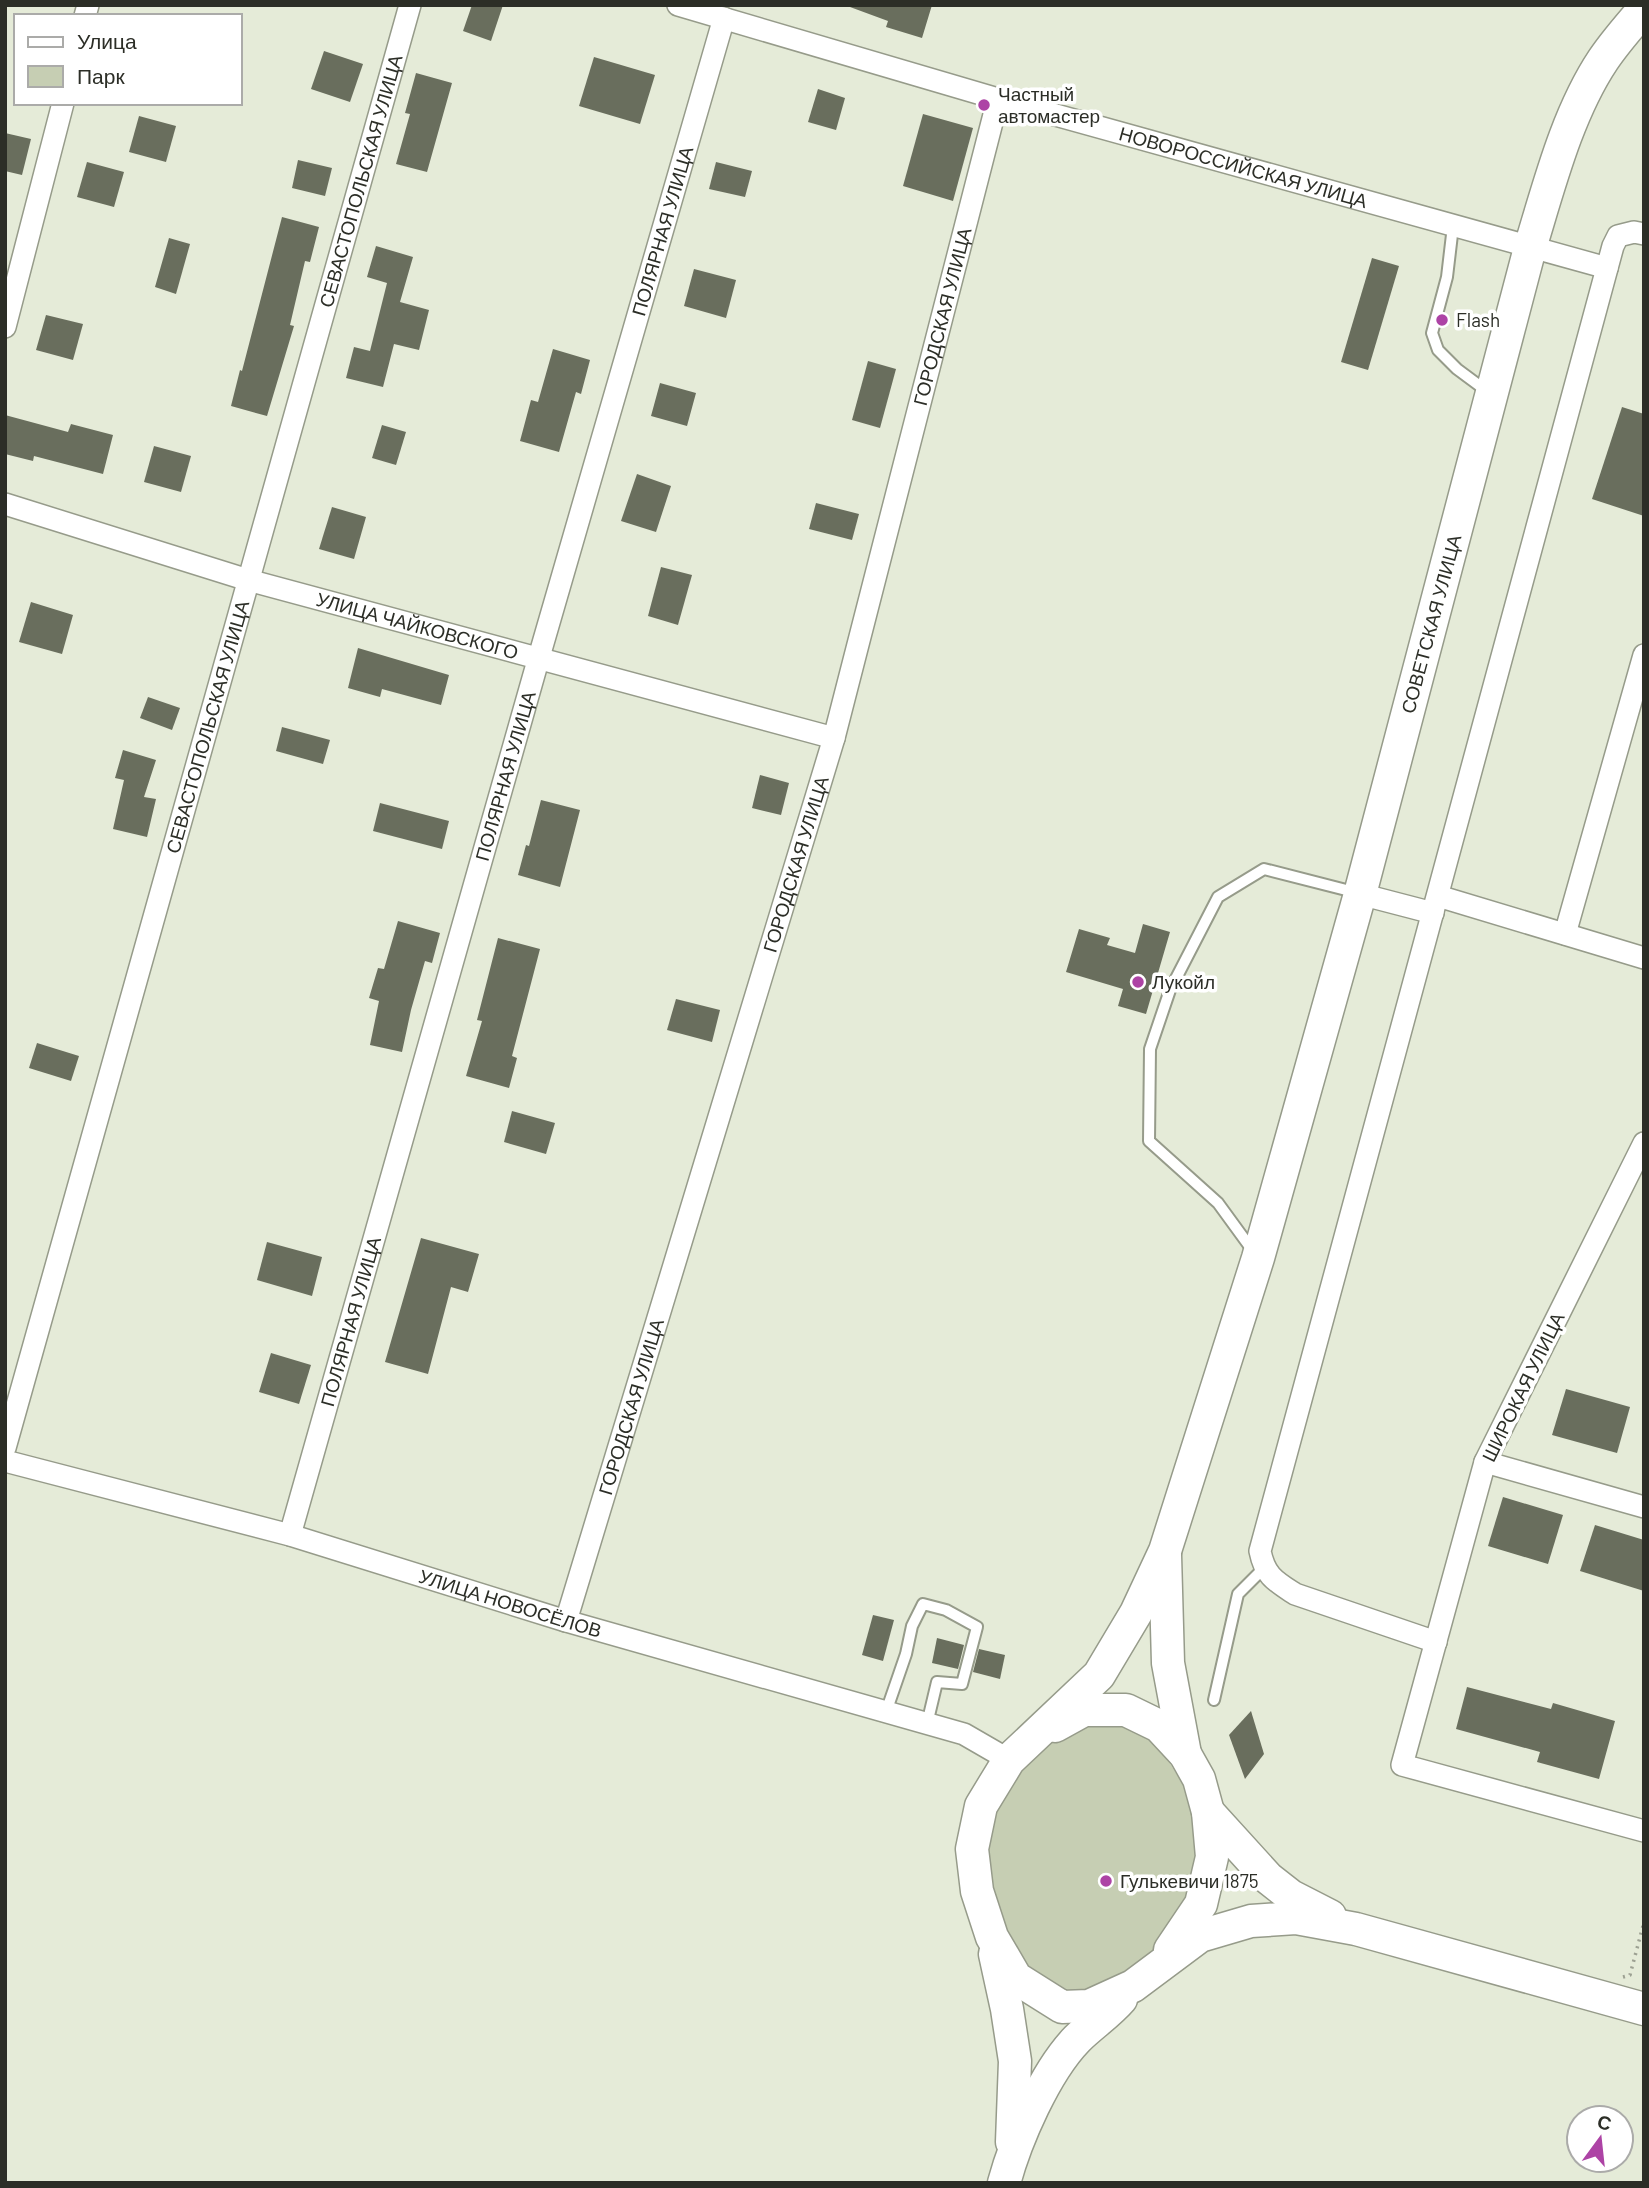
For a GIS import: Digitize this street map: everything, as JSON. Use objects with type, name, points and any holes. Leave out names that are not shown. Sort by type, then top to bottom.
[{"type":"main road","name":"СОВЕТСКАЯ УЛИЦА","points":[[1165,1550],[1258,1258],[1360,894],[1550,180],[1579,106],[1602,61],[1644,9]]},
{"type":"main road","points":[[1008,2168],[1015,2061],[992,1937],[976,1892],[972,1849],[981,1806],[1009,1760],[1099,1675],[1136,1614],[1165,1550]]},
{"type":"main road","points":[[1165,1550],[1168,1663],[1185,1754]]},
{"type":"main road","points":[[1033,1738],[1084,1710],[1126,1710],[1159,1726],[1185,1754],[1199,1779],[1209,1812],[1212,1857],[1201,1904],[1162,1963]]},
{"type":"main road","points":[[1209,1812],[1268,1878],[1291,1896],[1356,1929]]},
{"type":"main road","points":[[1008,2168],[1046,2081],[1075,2041],[1133,1986],[1200,1936],[1251,1920],[1296,1918],[1356,1929],[1644,2009]]},
{"type":"main road","points":[[992,1937],[1016,1978],[1062,2007],[1089,2006],[1133,1986]]},
{"type":"street","name":"СЕВАСТОПОЛЬСКАЯ УЛИЦА","points":[[5,1448],[410,5]]},
{"type":"street","name":"НОВОРОССИЙСКАЯ УЛИЦА","points":[[678,5],[998,99],[1607,268]]},
{"type":"street","name":"ПОЛЯРНАЯ УЛИЦА","points":[[290,1535],[539,657],[724,18]]},
{"type":"street","name":"ГОРОДСКАЯ УЛИЦА","points":[[566,1621],[834,738],[998,99]]},
{"type":"street","points":[[5,327],[62,105]]},
{"type":"street","points":[[1436,1642],[1295,1594],[1275,1581],[1264,1568],[1260,1551],[1613,246],[1618,236],[1634,232],[1644,234]]},
{"type":"street","name":"УЛИЦА ЧАЙКОВСКОГО","points":[[5,504],[248,580],[834,738]]},
{"type":"street","points":[[1565,934],[1644,655]]},
{"type":"street","points":[[1360,894],[1435,904],[1565,934],[1644,958]]},
{"type":"street","name":"ШИРОКАЯ УЛИЦА","points":[[1644,1143],[1485,1462],[1402,1765],[1644,1831]]},
{"type":"street","name":"УЛИЦА НОВОСЁЛОВ","points":[[5,1461],[290,1535],[566,1621],[964,1734],[1009,1760]]},
{"type":"street","points":[[1485,1462],[1644,1507]]},
{"type":"lane","points":[[1453,226],[1447,277],[1432,333],[1438,351],[1492,395]]},
{"type":"lane","points":[[1258,1258],[1218,1203],[1149,1141],[1150,1049],[1170,990],[1218,897],[1264,869],[1360,894]]},
{"type":"lane","points":[[1214,1700],[1238,1594],[1264,1568]]},
{"type":"lane","points":[[886,1712],[906,1654],[912,1626],[923,1604],[946,1610],[977,1627],[962,1684],[937,1682],[927,1724]]},
{"type":"path","points":[[1617,1979],[1630,1975],[1644,1922]]},
{"type":"green space","points":[[1114,1721],[1152,1740],[1190,1796],[1197,1817],[1198,1884],[1157,1950],[1089,1998],[1042,1990],[994,1914],[985,1826],[1025,1762],[1057,1737],[1088,1724]]},
{"type":"building","points":[[472,5],[503,5],[491,41],[463,31]]},
{"type":"building","points":[[932,5],[922,38],[886,27],[888,21],[850,7]]},
{"type":"building","points":[[324,51],[363,64],[350,102],[311,89]]},
{"type":"building","points":[[594,57],[655,75],[640,124],[579,106]]},
{"type":"building","points":[[416,73],[452,83],[427,172],[396,164],[410,114],[405,113]]},
{"type":"building","points":[[818,89],[845,98],[836,130],[808,122]]},
{"type":"building","points":[[923,114],[973,128],[953,201],[903,186]]},
{"type":"building","points":[[139,116],[176,126],[166,162],[129,152]]},
{"type":"building","points":[[5,133],[31,139],[22,175],[5,171]]},
{"type":"building","points":[[298,160],[332,168],[325,196],[292,188]]},
{"type":"building","points":[[87,162],[124,172],[114,207],[77,197]]},
{"type":"building","points":[[716,162],[752,171],[745,197],[709,189]]},
{"type":"building","points":[[282,217],[319,227],[310,262],[305,261],[290,325],[294,326],[267,416],[231,406]]},
{"type":"building","points":[[169,238],[190,244],[176,294],[155,287]]},
{"type":"building","points":[[376,246],[413,257],[400,302],[429,310],[419,350],[394,344],[383,387],[346,378],[354,347],[370,351],[387,283],[367,277]]},
{"type":"building","points":[[1372,258],[1399,266],[1368,370],[1341,362]]},
{"type":"building","points":[[694,269],[736,280],[726,318],[684,306]]},
{"type":"building","points":[[46,315],[83,324],[73,360],[36,350]]},
{"type":"building","points":[[553,349],[590,360],[581,394],[576,392],[559,452],[520,441],[531,400],[538,402]]},
{"type":"building","points":[[868,361],[896,369],[880,428],[852,420]]},
{"type":"building","points":[[660,383],[696,393],[687,426],[651,416]]},
{"type":"building","points":[[1622,407],[1644,414],[1644,516],[1592,499]]},
{"type":"building","points":[[5,415],[68,432],[71,424],[113,435],[103,474],[34,456],[33,461],[5,454]]},
{"type":"building","points":[[382,425],[406,432],[396,465],[372,458]]},
{"type":"building","points":[[154,446],[191,456],[181,492],[144,482]]},
{"type":"building","points":[[637,474],[671,486],[656,532],[621,521]]},
{"type":"building","points":[[816,503],[859,514],[852,540],[809,529]]},
{"type":"building","points":[[332,507],[366,517],[354,559],[319,549]]},
{"type":"building","points":[[661,567],[692,575],[678,625],[648,616]]},
{"type":"building","points":[[31,602],[73,615],[62,654],[19,642]]},
{"type":"building","points":[[358,648],[449,675],[441,705],[382,689],[380,697],[348,688]]},
{"type":"building","points":[[148,697],[180,708],[172,730],[140,718]]},
{"type":"building","points":[[282,727],[330,740],[323,764],[276,751]]},
{"type":"building","points":[[123,750],[156,760],[144,797],[156,799],[147,837],[113,829],[124,780],[115,778]]},
{"type":"building","points":[[760,775],[789,783],[781,815],[752,808]]},
{"type":"building","points":[[541,800],[580,810],[560,887],[518,875]]},
{"type":"building","points":[[380,803],[449,821],[442,849],[373,831]]},
{"type":"building","points":[[398,921],[440,933],[432,963],[425,961],[402,1052],[370,1045],[379,1001],[369,998],[378,968],[384,969]]},
{"type":"building","points":[[1143,924],[1170,932],[1146,1014],[1118,1006],[1123,989],[1066,972],[1079,929],[1110,938],[1107,945],[1135,953]]},
{"type":"building","points":[[498,938],[540,949],[512,1056],[517,1058],[509,1088],[466,1076],[482,1021],[477,1020]]},
{"type":"building","points":[[676,999],[720,1010],[712,1042],[667,1030]]},
{"type":"building","points":[[37,1043],[79,1056],[71,1081],[29,1068]]},
{"type":"building","points":[[512,1111],[555,1123],[546,1154],[504,1142]]},
{"type":"building","points":[[421,1238],[479,1254],[468,1292],[451,1287],[428,1374],[385,1362]]},
{"type":"building","points":[[267,1242],[322,1257],[312,1296],[257,1280]]},
{"type":"building","points":[[271,1353],[311,1365],[299,1404],[259,1392]]},
{"type":"building","points":[[1566,1389],[1630,1407],[1617,1453],[1552,1435]]},
{"type":"building","points":[[1503,1497],[1563,1515],[1548,1564],[1488,1546]]},
{"type":"building","points":[[1595,1525],[1644,1540],[1644,1591],[1580,1571]]},
{"type":"building","points":[[873,1615],[894,1620],[883,1661],[862,1655]]},
{"type":"building","points":[[937,1638],[964,1645],[958,1669],[932,1663]]},
{"type":"building","points":[[979,1649],[1005,1655],[1000,1679],[973,1672]]},
{"type":"building","points":[[1467,1687],[1551,1709],[1553,1703],[1615,1721],[1599,1779],[1537,1762],[1540,1752],[1456,1729]]},
{"type":"building","points":[[1251,1711],[1264,1754],[1245,1779],[1229,1735]]},
{"type":"place","name":"Частный автомастер","points":[[984,105]]},
{"type":"place","name":"Flash","points":[[1442,320]]},
{"type":"place","name":"Лукойл","points":[[1138,982]]},
{"type":"place","name":"Гулькевичи 1875","points":[[1106,1881]]}]
